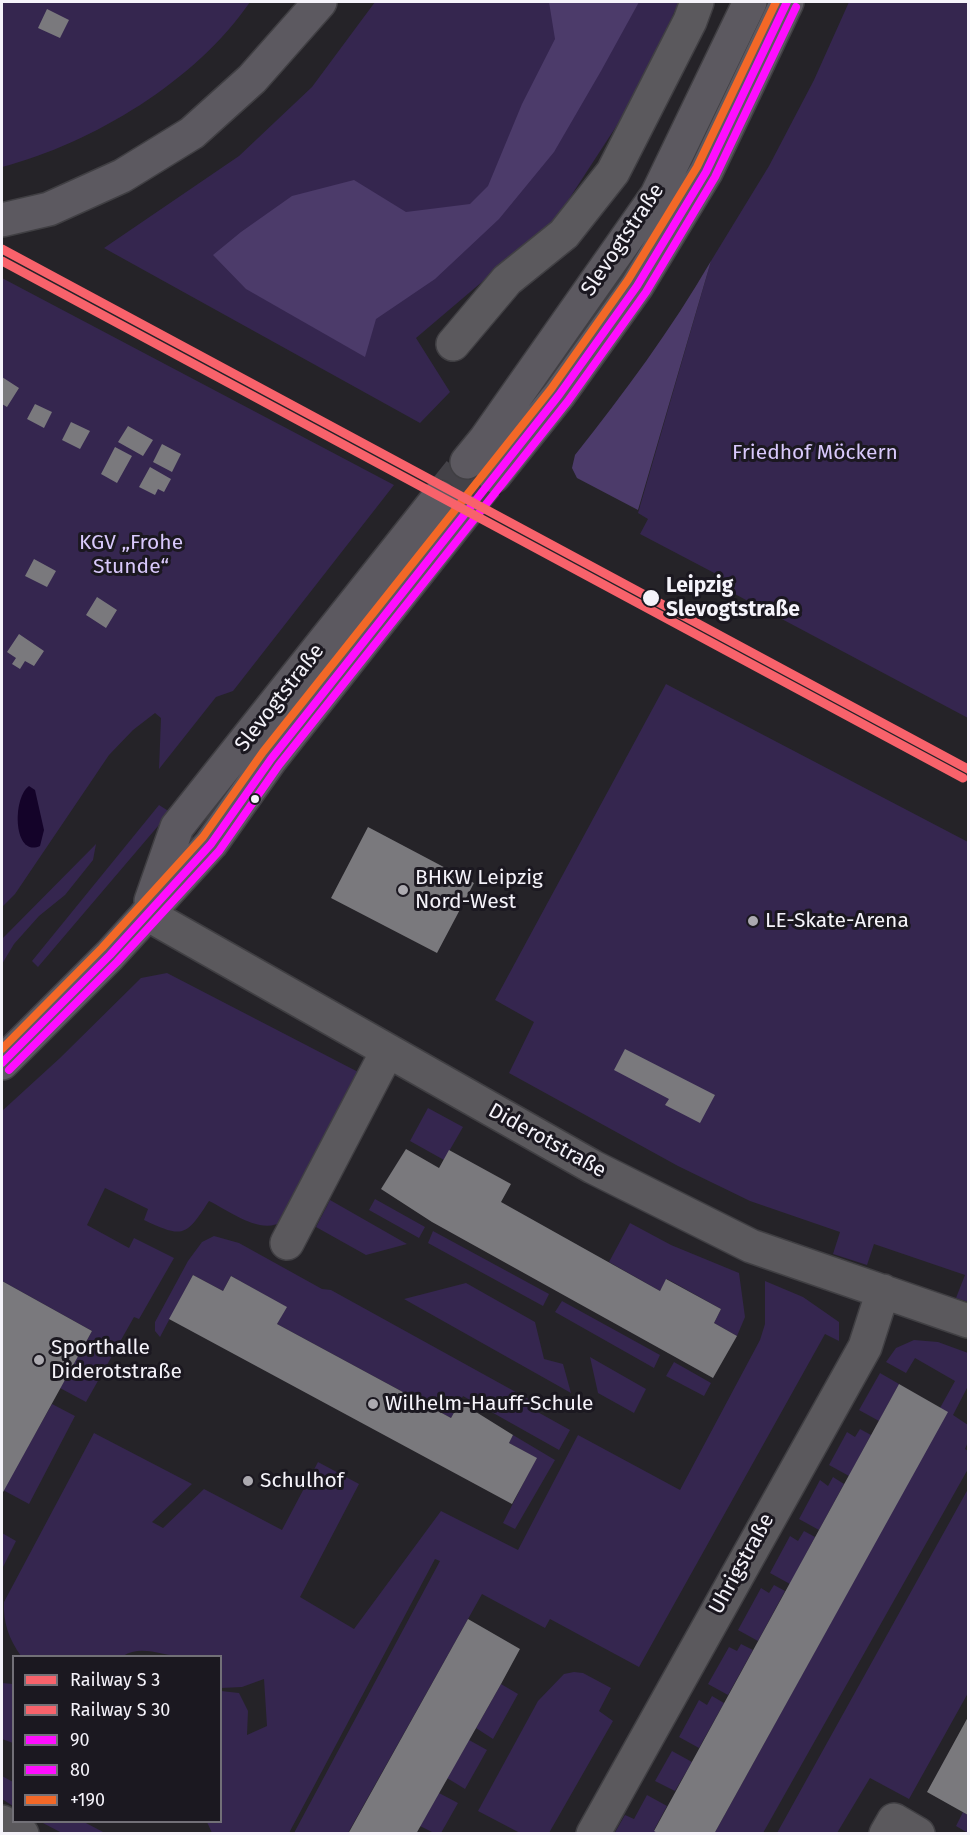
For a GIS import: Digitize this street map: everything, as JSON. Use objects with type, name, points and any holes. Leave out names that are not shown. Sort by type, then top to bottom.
[{"type":"main road","name":"Slevogtstraße","points":[[750,2],[657,195],[484,440],[480,469],[559,395],[637,286],[706,172],[787,2]]},
{"type":"main road","points":[[2,220],[49,209],[122,176],[192,133],[252,80],[315,5]]},
{"type":"main road","name":"Slevogtstraße","points":[[2,1063],[110,955],[211,844],[453,504]]},
{"type":"street","points":[[453,344],[507,280],[564,234],[613,172],[698,2]]},
{"type":"street","name":"Diderotstraße","points":[[147,914],[593,1167],[751,1246],[969,1322]]},
{"type":"street","points":[[287,1243],[387,1052]]},
{"type":"street","name":"Uhrigstraße","points":[[593,1833],[865,1347],[883,1292]]},
{"type":"street","points":[[886,1833],[894,1820],[918,1833]]},
{"type":"street","points":[[2,1822],[22,1833]]},
{"type":"green space","points":[[2,2],[250,2],[228,31],[201,58],[172,83],[140,105],[72,142],[2,167]]},
{"type":"green space","points":[[375,2],[679,2],[632,102],[556,219],[416,338],[450,392],[420,423],[104,248],[239,156],[312,87]]},
{"type":"green space","name":"Friedhof Möckern","points":[[849,2],[968,2],[968,718],[716,584],[720,576],[640,534],[648,519],[638,513],[711,261],[769,166],[814,80]]},
{"type":"green space","name":"KGV „Frohe Stunde“","points":[[2,278],[394,485],[233,691],[216,697],[159,769],[161,718],[155,713],[133,730],[109,755],[15,894],[2,907]]},
{"type":"green space","name":"LE-Skate-Arena","points":[[666,684],[968,842],[968,1302],[956,1298],[965,1275],[874,1244],[867,1265],[833,1254],[840,1232],[750,1201],[678,1166],[509,1073],[534,1022],[495,1000]]},
{"type":"green space","points":[[159,805],[170,812],[38,967],[32,961]]},
{"type":"green space","points":[[96,844],[93,860],[65,895],[39,916],[14,944],[2,964],[2,939]]},
{"type":"green space","points":[[167,973],[362,1074],[283,1221],[274,1225],[255,1224],[209,1201],[189,1227],[176,1232],[144,1220],[148,1209],[105,1188],[87,1225],[129,1248],[134,1238],[174,1258],[139,1319],[134,1317],[86,1402],[60,1388],[92,1331],[2,1281],[2,1111],[60,1058],[141,978]]},
{"type":"green space","points":[[428,1108],[463,1127],[444,1160],[410,1141]]},
{"type":"green space","points":[[375,1199],[425,1227],[419,1238],[369,1210]]},
{"type":"green space","points":[[330,1200],[407,1244],[366,1255],[316,1227]]},
{"type":"green space","points":[[630,1223],[671,1245],[739,1273],[745,1317],[737,1336],[714,1323],[721,1309],[667,1279],[660,1291],[609,1262]]},
{"type":"green space","points":[[433,1231],[549,1294],[543,1306],[428,1243]]},
{"type":"green space","points":[[214,1236],[239,1243],[322,1289],[331,1290],[532,1401],[534,1410],[570,1430],[559,1450],[463,1396],[451,1418],[277,1324],[286,1307],[231,1276],[223,1291],[193,1275],[160,1337],[155,1331],[155,1322],[188,1261],[202,1242]]},
{"type":"green space","points":[[765,1281],[803,1297],[839,1322],[839,1341],[825,1334],[639,1667],[550,1619],[545,1628],[482,1594],[348,1833],[294,1833],[440,1561],[435,1559],[289,1833],[212,1833],[207,1823],[222,1823],[222,1691],[239,1693],[248,1711],[247,1735],[267,1726],[264,1679],[242,1687],[222,1688],[222,1655],[168,1655],[137,1651],[125,1655],[20,1655],[10,1637],[4,1602],[94,1433],[192,1484],[152,1522],[163,1528],[204,1489],[282,1530],[318,1462],[359,1484],[300,1597],[354,1629],[441,1511],[518,1550],[578,1435],[680,1490],[760,1340],[765,1324]]},
{"type":"green space","points":[[466,1283],[535,1322],[544,1359],[563,1364],[571,1393],[404,1299]]},
{"type":"green space","points":[[562,1301],[660,1355],[654,1368],[555,1312]]},
{"type":"green space","points":[[914,1340],[938,1342],[968,1353],[968,1386],[953,1415],[968,1425],[968,1442],[965,1449],[968,1451],[968,1469],[763,1833],[714,1834],[947,1412],[940,1408],[955,1381],[915,1358],[906,1373],[886,1362],[896,1348]]},
{"type":"green space","points":[[590,1357],[646,1389],[634,1413],[598,1393]]},
{"type":"green space","points":[[674,1362],[711,1383],[704,1396],[666,1376]]},
{"type":"green space","points":[[880,1373],[899,1384],[879,1421],[859,1410]]},
{"type":"green space","points":[[52,1404],[75,1416],[29,1504],[3,1490]]},
{"type":"green space","points":[[860,1429],[871,1435],[849,1476],[829,1465],[847,1432],[855,1437]]},
{"type":"green space","points":[[513,1435],[555,1460],[515,1529],[503,1523],[536,1458],[509,1443]]},
{"type":"green space","points":[[833,1477],[844,1484],[819,1530],[799,1519],[820,1480],[828,1486]]},
{"type":"green space","points":[[968,1489],[968,1693],[909,1799],[870,1778],[837,1833],[777,1833]]},
{"type":"green space","points":[[804,1531],[815,1537],[790,1584],[770,1573],[790,1536],[798,1541]]},
{"type":"green space","points":[[2,1533],[16,1541],[2,1569]]},
{"type":"green space","points":[[774,1585],[785,1591],[758,1641],[738,1630],[761,1588],[769,1593]]},
{"type":"green space","points":[[741,1644],[753,1650],[728,1695],[708,1684],[729,1647],[737,1651]]},
{"type":"green space","points":[[583,1673],[611,1688],[599,1711],[613,1721],[549,1833],[520,1833],[478,1811],[538,1701],[564,1674]]},
{"type":"green space","points":[[2,1683],[12,1684],[12,1743],[2,1739]]},
{"type":"green space","points":[[501,1684],[518,1694],[493,1739],[476,1728]]},
{"type":"green space","points":[[712,1696],[724,1703],[699,1748],[679,1737],[699,1700],[707,1705]]},
{"type":"green space","points":[[469,1740],[487,1750],[465,1789],[447,1778]]},
{"type":"green space","points":[[672,1751],[692,1762],[675,1791],[655,1781]]},
{"type":"green space","points":[[2,1776],[12,1781],[12,1805],[2,1799]]},
{"type":"green space","points":[[439,1793],[458,1803],[441,1833],[434,1833],[420,1826]]},
{"type":"green space","points":[[647,1795],[667,1806],[654,1830],[659,1833],[614,1834],[625,1815],[634,1819]]},
{"type":"green space","points":[[963,1812],[968,1815],[968,1833],[956,1826]]},
{"type":"green space","points":[[43,1823],[86,1823],[105,1833],[62,1833]]},
{"type":"shaded area","points":[[549,2],[639,2],[554,152],[499,219],[435,279],[376,319],[365,357],[246,289],[213,255],[292,196],[354,180],[406,212],[470,204],[488,186],[522,104],[555,39]]},
{"type":"shaded area","points":[[711,261],[638,510],[577,478],[572,468],[575,455],[646,361],[680,312]]},
{"type":"shaded area","points":[[29,786],[35,790],[44,830],[40,846],[31,847],[24,843],[18,825],[20,802]]},
{"type":"building","points":[[47,9],[69,20],[60,38],[38,28]]},
{"type":"building","points":[[2,377],[19,388],[7,407],[2,404]]},
{"type":"building","points":[[35,404],[52,412],[44,428],[27,419]]},
{"type":"building","points":[[71,422],[90,431],[80,449],[62,440]]},
{"type":"building","points":[[128,426],[153,440],[143,456],[118,442]]},
{"type":"building","points":[[162,444],[181,454],[172,472],[153,462]]},
{"type":"building","points":[[115,447],[132,456],[117,483],[101,474]]},
{"type":"building","points":[[150,467],[171,479],[164,492],[158,489],[155,495],[139,487]]},
{"type":"building","points":[[34,559],[56,571],[47,587],[25,576]]},
{"type":"building","points":[[97,597],[117,610],[106,628],[86,615]]},
{"type":"building","points":[[19,634],[44,651],[34,666],[25,661],[20,669],[12,664],[16,658],[7,652]]},
{"type":"building","name":"BHKW Leipzig Nord-West","points":[[368,827],[474,883],[437,953],[331,898]]},
{"type":"building","points":[[625,1049],[715,1095],[700,1123],[665,1105],[669,1099],[614,1070]]},
{"type":"building","points":[[406,1149],[439,1168],[449,1150],[511,1184],[501,1202],[660,1291],[666,1279],[721,1309],[714,1323],[737,1336],[713,1378],[432,1222],[381,1189]]},
{"type":"building","name":"Wilhelm-Hauff-Schule","points":[[193,1275],[223,1291],[231,1276],[287,1307],[277,1324],[451,1418],[460,1402],[513,1435],[509,1443],[537,1458],[512,1504],[169,1319]]},
{"type":"building","name":"Sporthalle Diderotstraße","points":[[2,1281],[92,1331],[2,1494]]},
{"type":"building","points":[[899,1384],[948,1412],[714,1834],[659,1834],[654,1831]]},
{"type":"building","points":[[468,1619],[520,1649],[501,1684],[416,1834],[348,1834]]},
{"type":"building","points":[[968,1717],[968,1815],[927,1792]]},
{"type":"tunnel","points":[[439,497],[467,462]]},
{"type":"tunnel","points":[[466,511],[494,476]]},
{"type":"transit line","name":"+190","points":[[2,1049],[102,948],[203,837],[263,752],[551,389],[628,280],[697,167],[776,2]]},
{"type":"transit line","name":"90","points":[[2,1063],[110,955],[211,844],[271,759],[559,395],[637,286],[706,172],[787,2]]},
{"type":"transit line","name":"80","points":[[9,1070],[117,962],[219,851],[279,765],[568,401],[646,292],[715,177],[796,7]]},
{"type":"transit line","points":[[2,249],[968,769]]},
{"type":"transit line","points":[[2,261],[963,778]]},
{"type":"place","name":"Leipzig Slevogtstraße","points":[[651,598]]},
{"type":"place","name":"BHKW Leipzig Nord-West","points":[[403,890]]},
{"type":"place","name":"LE-Skate-Arena","points":[[753,921]]},
{"type":"place","name":"Sporthalle Diderotstraße","points":[[39,1360]]},
{"type":"place","name":"Wilhelm-Hauff-Schule","points":[[373,1404]]},
{"type":"place","name":"Schulhof","points":[[248,1481]]}]
